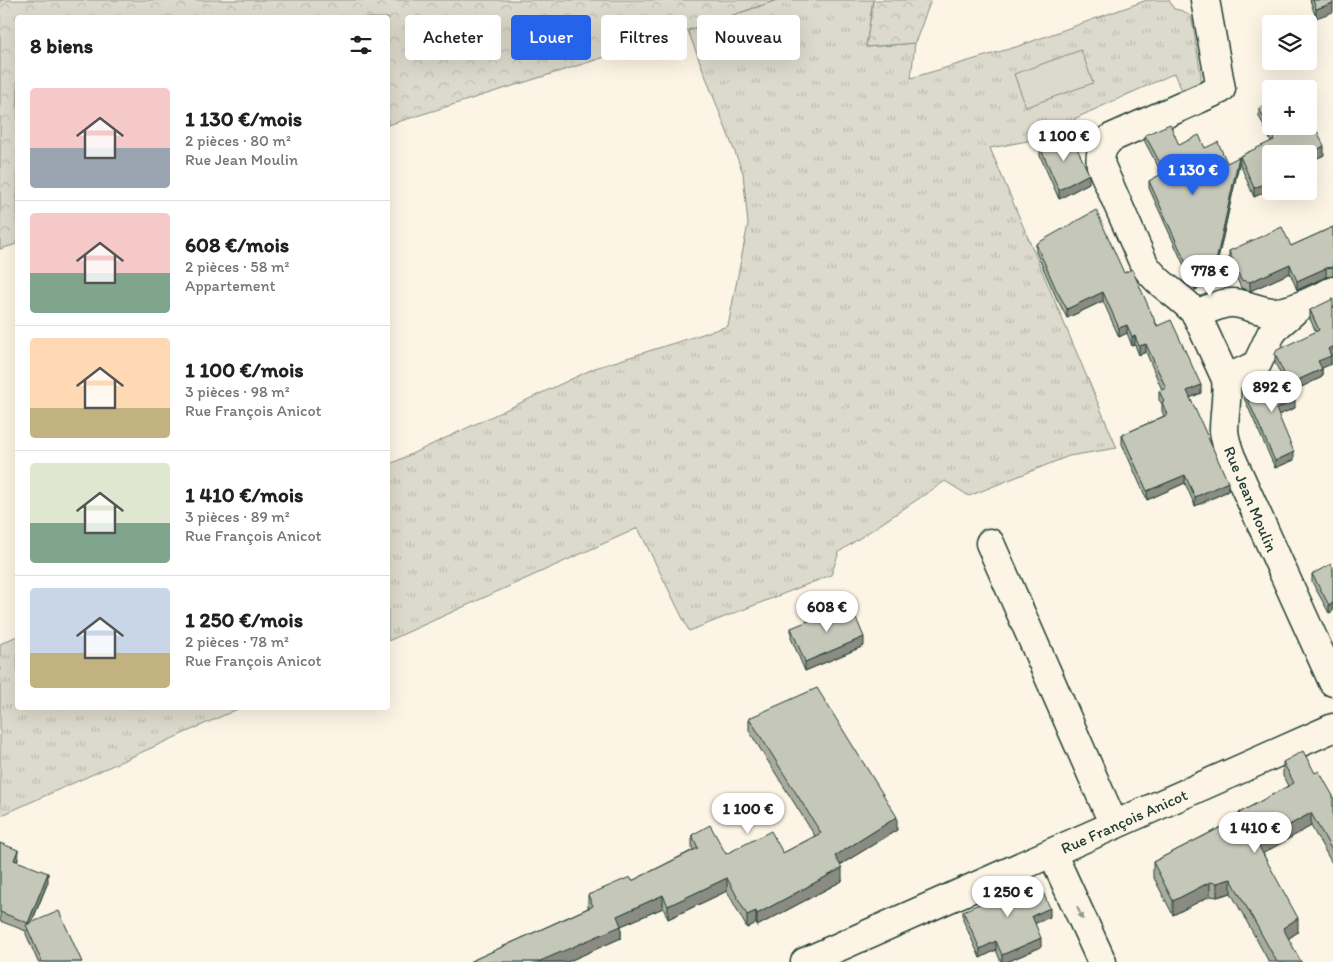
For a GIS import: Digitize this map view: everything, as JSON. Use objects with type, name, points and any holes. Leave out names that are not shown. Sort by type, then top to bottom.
[{"type":"street","name":"Rue Jean Moulin","points":[[1205,0],[1221,89],[1111,138],[1101,151],[1101,166],[1144,264],[1157,281],[1191,307],[1196,314],[1226,380],[1224,432],[1230,458],[1333,682]]},
{"type":"street","points":[[1196,314],[1232,303],[1275,312],[1302,305],[1333,291]]},
{"type":"street","points":[[1226,380],[1257,364],[1271,334],[1278,325],[1302,305]]},
{"type":"street","points":[[990,543],[1114,825]]},
{"type":"street","name":"Rue François Anicot","points":[[805,962],[1114,825],[1330,736]]},
{"type":"street","points":[[1052,853],[1102,962]]},
{"type":"green space","points":[[0,0],[777,0],[735,15],[697,15],[697,28],[687,31],[687,15],[601,15],[601,59],[390,124],[390,15],[15,15],[15,245],[0,249]]},
{"type":"green space","points":[[777,0],[873,0],[866,47],[915,43],[911,78],[1019,46],[1147,0],[1169,0],[1174,9],[1184,12],[1192,19],[1201,75],[1201,79],[1197,84],[1182,91],[1175,73],[1076,118],[1066,130],[1049,137],[990,148],[1117,448],[1069,456],[969,496],[945,481],[839,552],[831,575],[689,631],[638,528],[390,640],[390,464],[595,368],[728,326],[748,224],[743,173],[699,60],[800,60],[800,15],[734,15]]},
{"type":"green space","points":[[873,0],[931,0],[915,43],[866,47]]},
{"type":"green space","points":[[697,28],[697,54],[688,31]]},
{"type":"green space","points":[[1081,50],[1093,83],[1026,107],[1014,74]]},
{"type":"green space","points":[[15,637],[15,710],[236,710],[0,816],[0,644]]},
{"type":"building","points":[[1313,0],[1333,0],[1333,3],[1316,9]]},
{"type":"building","points":[[1170,124],[1179,145],[1199,135],[1205,148],[1218,142],[1227,163],[1239,157],[1213,275],[1195,283],[1149,181],[1165,172],[1145,135]]},
{"type":"building","points":[[1317,131],[1324,146],[1317,150],[1317,145],[1263,145],[1274,140],[1272,135],[1317,135]]},
{"type":"building","points":[[1066,135],[1072,147],[1076,146],[1089,174],[1059,190],[1040,147]]},
{"type":"building","points":[[1262,146],[1262,185],[1254,188],[1240,156]]},
{"type":"building","points":[[1096,210],[1124,273],[1132,269],[1157,326],[1171,320],[1201,385],[1187,391],[1228,482],[1195,497],[1185,475],[1147,491],[1122,435],[1167,415],[1162,402],[1164,401],[1159,391],[1166,388],[1146,344],[1139,346],[1135,336],[1132,337],[1127,325],[1119,328],[1103,292],[1067,309],[1036,244]]},
{"type":"building","points":[[1282,227],[1291,246],[1333,227],[1333,267],[1326,268],[1297,281],[1290,264],[1250,282],[1241,280],[1229,251]]},
{"type":"building","points":[[1333,299],[1333,346],[1328,349],[1331,356],[1318,361],[1322,369],[1289,384],[1275,354],[1277,350],[1319,330],[1310,310]]},
{"type":"building","points":[[1283,374],[1295,400],[1276,409],[1294,452],[1275,461],[1244,391]]},
{"type":"building","points":[[1331,564],[1333,568],[1333,603],[1329,605],[1312,574]]},
{"type":"building","points":[[850,604],[864,637],[805,662],[791,628]]},
{"type":"building","points":[[817,688],[897,817],[835,856],[842,868],[757,914],[756,911],[747,915],[727,878],[668,906],[663,895],[617,916],[621,926],[538,962],[469,962],[593,906],[588,895],[630,877],[632,881],[698,848],[692,835],[710,825],[726,854],[771,831],[783,853],[821,833],[749,718]]},
{"type":"building","points":[[1303,751],[1315,773],[1319,771],[1333,796],[1333,852],[1311,813],[1257,843],[1298,918],[1283,928],[1301,962],[1277,962],[1231,879],[1217,883],[1210,882],[1173,901],[1153,862],[1241,817],[1239,813],[1294,783],[1283,762]]},
{"type":"building","points":[[0,843],[18,850],[14,860],[48,873],[28,923],[0,912]]},
{"type":"building","points":[[1037,879],[1050,908],[1032,916],[1041,938],[1002,955],[996,941],[980,949],[963,911]]},
{"type":"building","points":[[59,911],[82,962],[42,962],[26,925]]}]
